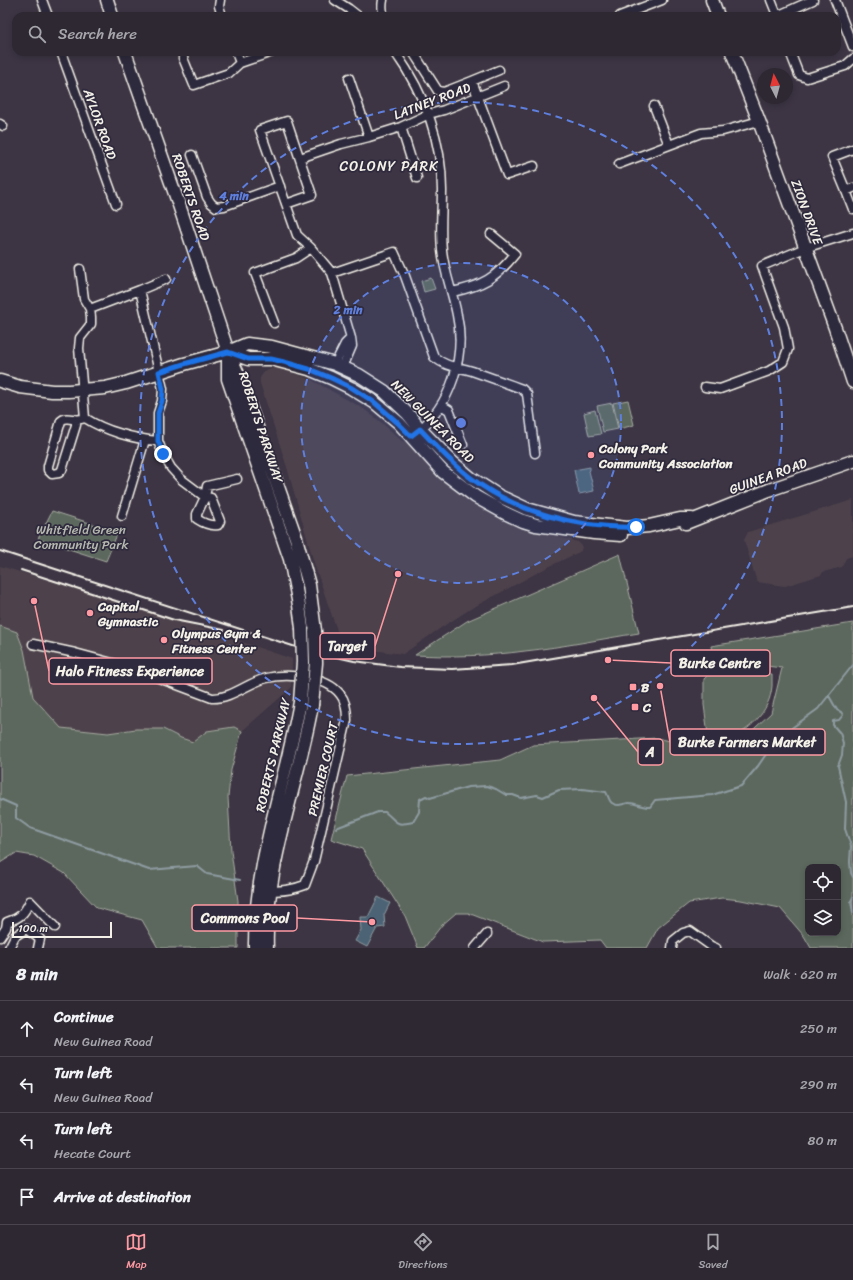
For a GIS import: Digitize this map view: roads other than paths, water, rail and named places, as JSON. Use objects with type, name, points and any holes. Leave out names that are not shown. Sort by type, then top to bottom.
[{"type":"main road","points":[[107,0],[111,12]]},
{"type":"main road","points":[[712,0],[716,12]]},
{"type":"main road","name":"ROBERTS ROAD","points":[[126,56],[182,212],[228,352]]},
{"type":"main road","name":"ZION DRIVE","points":[[734,56],[835,328],[853,382]]},
{"type":"main road","name":"NEW GUINEA ROAD","points":[[0,381],[34,389],[52,391],[105,388],[228,352],[247,344],[287,350],[339,365],[359,375],[384,391],[408,414],[416,433],[443,472],[462,487],[491,506],[520,520],[536,525],[554,528],[625,535],[680,519],[692,519]]},
{"type":"main road","name":"NEW GUINEA ROAD","points":[[228,352],[248,359],[271,359],[309,369],[331,378],[352,388],[374,402],[398,423],[416,433]]},
{"type":"main road","name":"ROBERTS PARKWAY","points":[[228,352],[228,379],[290,559],[297,590],[302,628],[303,662],[300,702],[294,736],[264,853],[256,910],[255,948]]},
{"type":"main road","name":"ROBERTS PARKWAY","points":[[228,352],[239,376],[296,538],[309,585],[315,631],[316,663],[312,705],[304,744],[275,860],[269,907],[267,948]]},
{"type":"main road","name":"GUINEA ROAD","points":[[692,519],[853,461]]},
{"type":"street","points":[[42,0],[46,12]]},
{"type":"street","points":[[220,0],[219,6],[221,12]]},
{"type":"street","points":[[335,0],[354,12]]},
{"type":"street","points":[[383,0],[383,12]]},
{"type":"street","points":[[630,12],[662,0]]},
{"type":"street","points":[[771,0],[776,12]]},
{"type":"street","points":[[786,12],[813,0]]},
{"type":"street","points":[[835,0],[840,12]]},
{"type":"street","points":[[841,16],[853,47]]},
{"type":"street","name":"AYLOR ROAD","points":[[62,56],[116,204]]},
{"type":"street","points":[[237,56],[240,63]]},
{"type":"street","points":[[183,58],[194,85],[229,73],[240,63],[260,56]]},
{"type":"street","points":[[398,56],[413,80],[429,114],[437,143],[441,168],[442,189],[440,227],[442,252],[458,316],[460,343],[457,367],[448,392],[431,420],[416,433]]},
{"type":"street","points":[[416,56],[438,91],[444,92],[499,70]]},
{"type":"street","points":[[792,56],[799,76],[807,78],[845,66],[853,59]]},
{"type":"street","points":[[349,78],[368,137]]},
{"type":"street","points":[[472,81],[507,175],[534,166]]},
{"type":"street","name":"LATNEY ROAD","points":[[300,158],[341,144],[401,127],[429,114],[444,110],[504,86]]},
{"type":"street","points":[[654,106],[669,145]]},
{"type":"street","points":[[286,204],[312,195],[287,121],[260,130],[280,186],[286,204],[297,235],[311,248],[332,274],[352,346],[339,365]]},
{"type":"street","points":[[619,164],[701,133],[723,131],[759,121]]},
{"type":"street","points":[[401,127],[417,178]]},
{"type":"street","points":[[853,149],[832,157],[849,189],[853,209]]},
{"type":"street","points":[[192,155],[207,197],[216,207],[224,206],[280,186]]},
{"type":"street","points":[[705,387],[720,389],[769,371],[783,362],[788,349],[784,327],[762,266],[805,248],[853,233]]},
{"type":"street","points":[[452,292],[470,288],[484,282],[505,266],[515,254],[491,234]]},
{"type":"street","points":[[274,323],[255,273],[296,258],[311,248]]},
{"type":"street","points":[[332,274],[394,252],[405,276],[434,357],[449,366],[457,367],[522,389],[527,394],[535,454]]},
{"type":"street","points":[[80,269],[84,299],[90,309],[91,324],[80,338],[79,348],[84,390],[85,418]]},
{"type":"street","points":[[90,309],[166,279]]},
{"type":"street","points":[[140,290],[163,389],[162,401],[158,413],[158,441],[163,454],[171,468],[181,479],[205,497],[207,486],[237,479]]},
{"type":"street","points":[[441,405],[449,410],[463,445]]},
{"type":"street","points":[[76,420],[76,425],[62,470],[59,473],[52,474],[48,470],[48,466],[63,419],[67,418],[76,420],[85,418],[95,424],[133,437],[158,441]]},
{"type":"street","points":[[122,516],[145,440]]},
{"type":"street","name":"PREMIER COURT","points":[[33,644],[75,652],[135,669],[212,698],[222,697],[259,680],[280,676],[299,676],[321,682],[329,685],[340,694],[346,707],[347,720],[314,861],[305,885],[295,889],[271,891],[259,890]]},
{"type":"street","points":[[0,937],[6,928],[7,922],[16,919],[24,912],[30,901],[55,927]]},
{"type":"street","points":[[9,948],[15,936],[26,929],[40,939],[38,948]]},
{"type":"street","points":[[672,948],[673,940],[690,931],[716,948]]},
{"type":"street","points":[[476,948],[487,934]]},
{"type":"water","points":[[590,467],[589,471],[594,491],[579,494],[574,470]]},
{"type":"water","points":[[378,897],[390,903],[384,915],[385,927],[377,928],[367,947],[355,941],[361,930],[360,917],[368,917]]},
{"type":"waterway","points":[[336,828],[378,812],[385,812],[397,823],[403,824],[413,822],[419,812],[420,799],[426,796],[430,798],[468,787],[487,786],[506,795],[513,795],[521,798],[537,795],[543,797],[559,790],[583,789],[606,792],[611,802],[616,805],[631,803],[650,807],[655,800],[712,795],[741,786],[758,766],[771,747],[793,727],[818,709],[853,665]]},
{"type":"waterway","points":[[829,696],[837,710],[843,715],[839,720],[833,721],[833,725],[840,733],[843,743],[842,755],[838,766],[846,802],[845,829],[851,846],[850,862],[853,877]]},
{"type":"waterway","points":[[0,799],[16,806],[16,818],[30,828],[149,870],[197,866],[207,874],[240,880]]},
{"type":"waterway","points":[[853,897],[851,901],[853,913]]},
{"type":"railway","points":[[0,551],[302,649],[354,661],[400,667],[452,669],[512,665],[853,607]]},
{"type":"railway","points":[[21,570],[174,620],[224,630]]},
{"type":"place","name":"Colony Park Community Association","points":[[591,455]]},
{"type":"place","name":"Target","points":[[398,574]]},
{"type":"place","name":"Halo Fitness Experience","points":[[34,601]]},
{"type":"place","name":"Capital Gymnastic","points":[[90,613]]},
{"type":"place","name":"Olympus Gym & Fitness Center","points":[[164,640]]},
{"type":"place","name":"Burke Centre","points":[[608,660]]},
{"type":"place","name":"Burke Farmers Market","points":[[660,686]]},
{"type":"place","name":"B","points":[[633,687]]},
{"type":"place","name":"A","points":[[594,698]]},
{"type":"place","name":"C","points":[[635,707]]},
{"type":"place","name":"Commons Pool","points":[[372,922]]},
{"type":"district","name":"COLONY PARK","points":[[389,166]]},
{"type":"park label","name":"Whitfield Green Community Park","points":[[81,536]]}]
